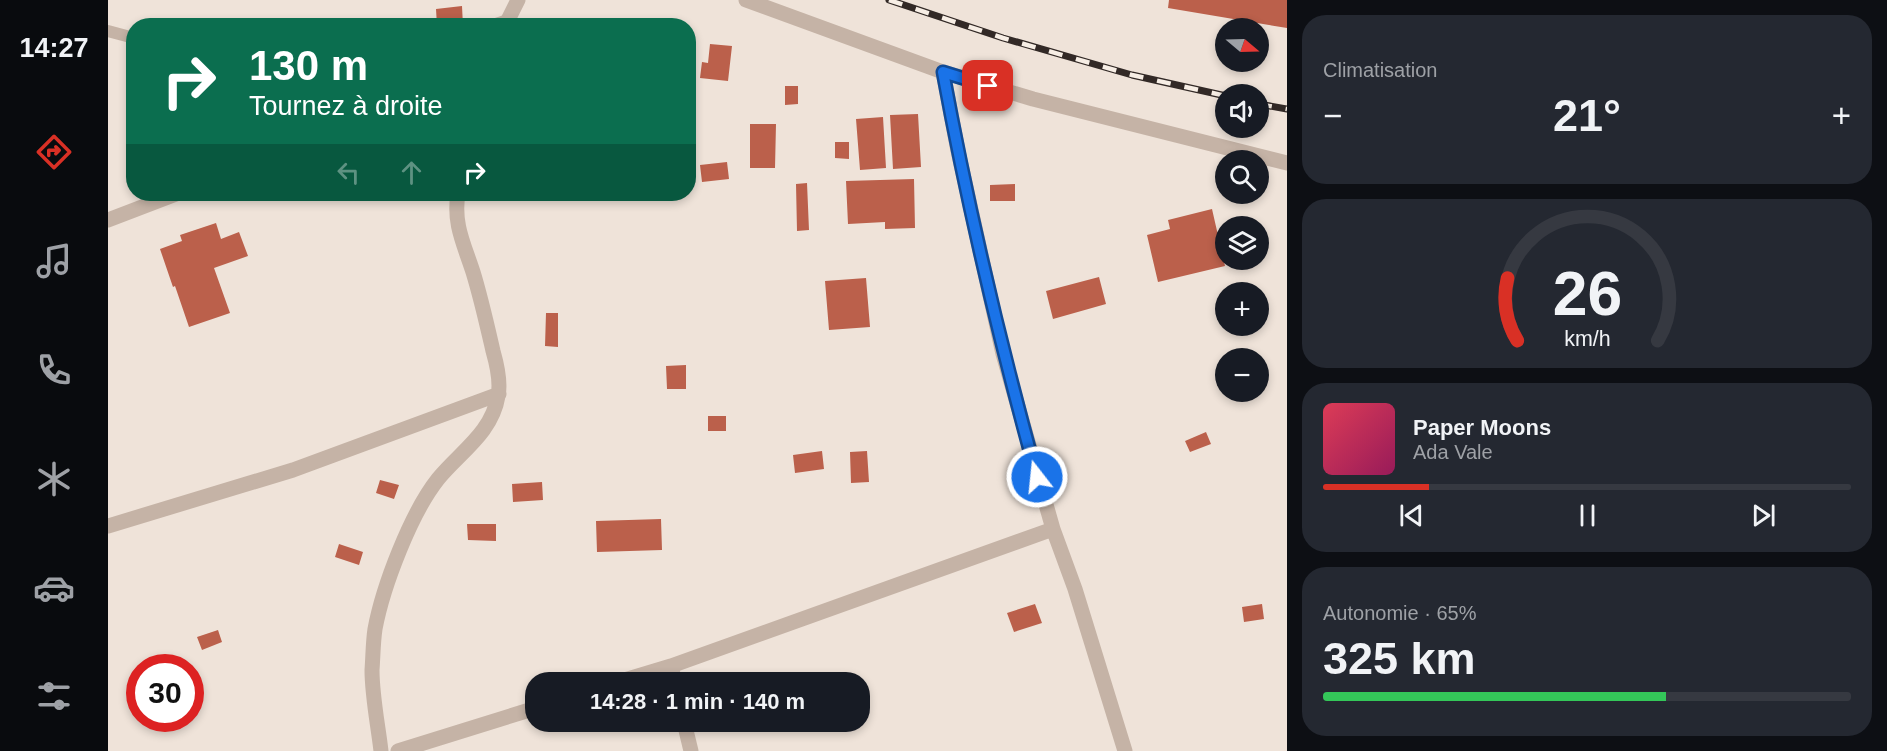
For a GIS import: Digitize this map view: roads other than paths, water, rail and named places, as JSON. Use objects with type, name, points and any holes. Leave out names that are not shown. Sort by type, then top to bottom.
[{"type":"street","points":[[509,18],[518,0]]},
{"type":"street","points":[[746,0],[943,72],[1033,99],[1287,163]]},
{"type":"street","points":[[943,72],[1003,354],[1053,529],[1075,589],[1125,751]]},
{"type":"street","points":[[108,220],[158,201]]},
{"type":"street","points":[[381,751],[372,672],[375,630],[389,581],[417,513],[437,480],[487,426],[499,394],[498,369],[491,340],[473,273],[457,227],[457,201]]},
{"type":"street","points":[[108,526],[293,470],[499,394]]},
{"type":"street","points":[[651,672],[1053,529]]},
{"type":"street","points":[[671,666],[672,672]]},
{"type":"street","points":[[398,751],[525,711]]},
{"type":"street","points":[[686,732],[691,751]]},
{"type":"lane","points":[[108,31],[126,36]]},
{"type":"railway","points":[[889,0],[1003,38],[1132,75],[1215,94]]},
{"type":"railway","points":[[1269,106],[1287,109]]}]
